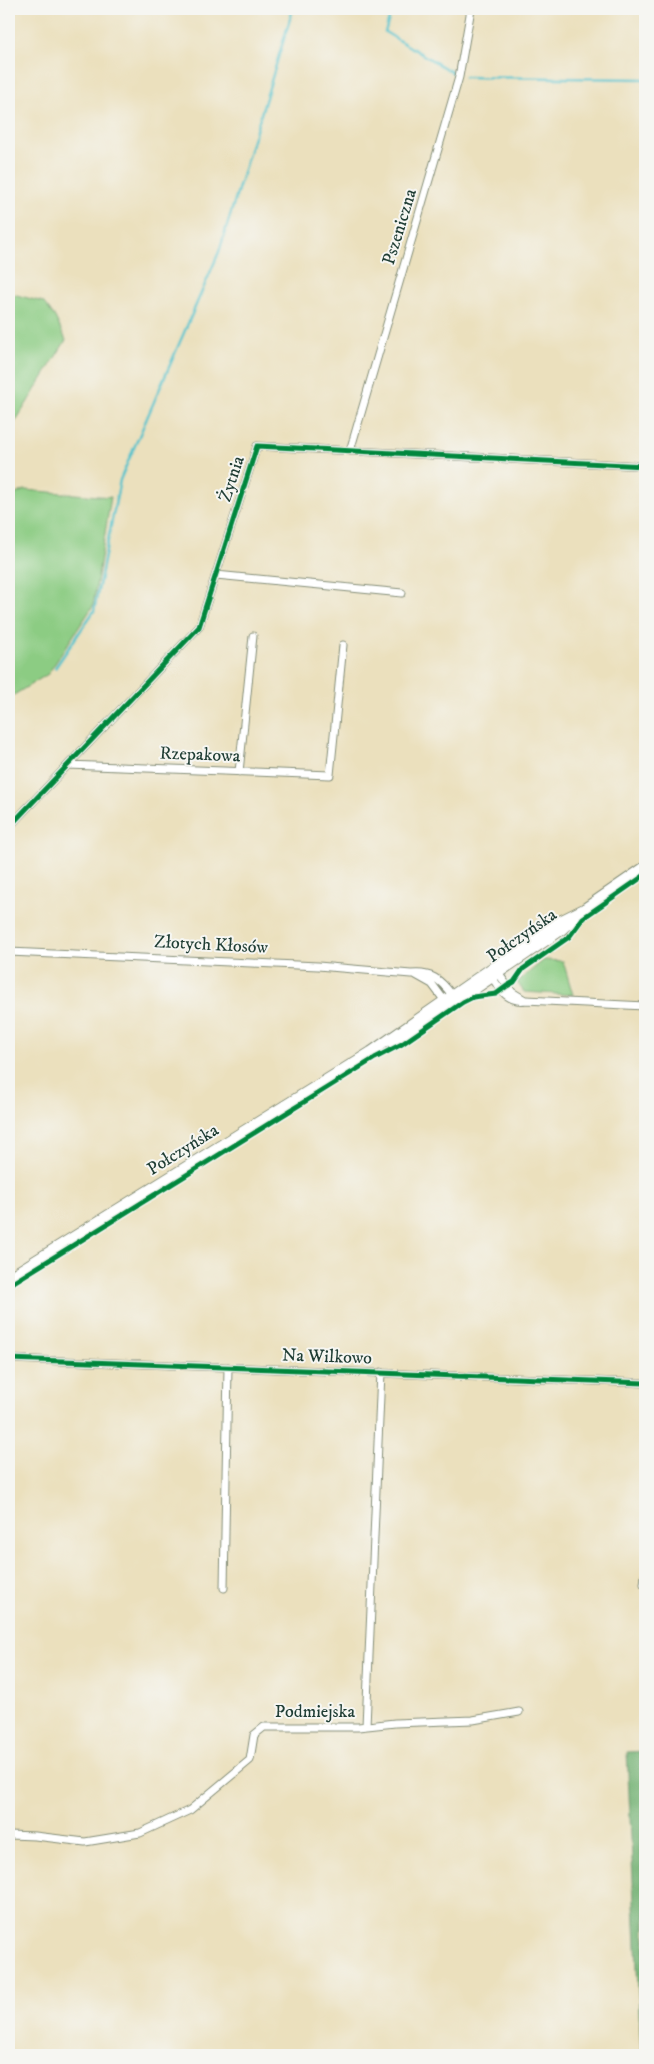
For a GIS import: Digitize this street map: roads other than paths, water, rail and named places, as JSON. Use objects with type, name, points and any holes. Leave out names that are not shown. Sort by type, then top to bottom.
[{"type":"main road","name":"Połczyńska","points":[[9,1277],[375,1050],[449,1000],[494,973],[556,923],[584,909],[645,867]]},
{"type":"street","name":"Pszeniczna","points":[[350,451],[459,77],[471,9]]},
{"type":"street","name":"Żytnia","points":[[9,827],[199,627],[257,446],[645,466]]},
{"type":"street","points":[[216,575],[402,593]]},
{"type":"street","points":[[239,772],[253,636]]},
{"type":"street","name":"Rzepakowa","points":[[68,765],[330,775],[343,644]]},
{"type":"street","name":"Złotych Kłosów","points":[[9,952],[48,952],[318,966],[411,974],[422,973],[434,976],[444,984],[449,1000]]},
{"type":"street","points":[[494,973],[510,989],[526,1000],[645,1006]]},
{"type":"street","name":"Na Wilkowo","points":[[9,1359],[645,1383]]},
{"type":"street","points":[[224,1588],[228,1367]]},
{"type":"street","points":[[366,1726],[381,1372]]},
{"type":"street","name":"Podmiejska","points":[[9,1835],[85,1842],[140,1833],[190,1810],[250,1760],[254,1735],[264,1727],[366,1726],[473,1720],[519,1712]]},
{"type":"waterway","points":[[55,668],[94,611],[120,480],[219,252],[293,9]]},
{"type":"waterway","points":[[392,9],[385,32],[455,74]]},
{"type":"waterway","points":[[465,77],[645,79]]}]
